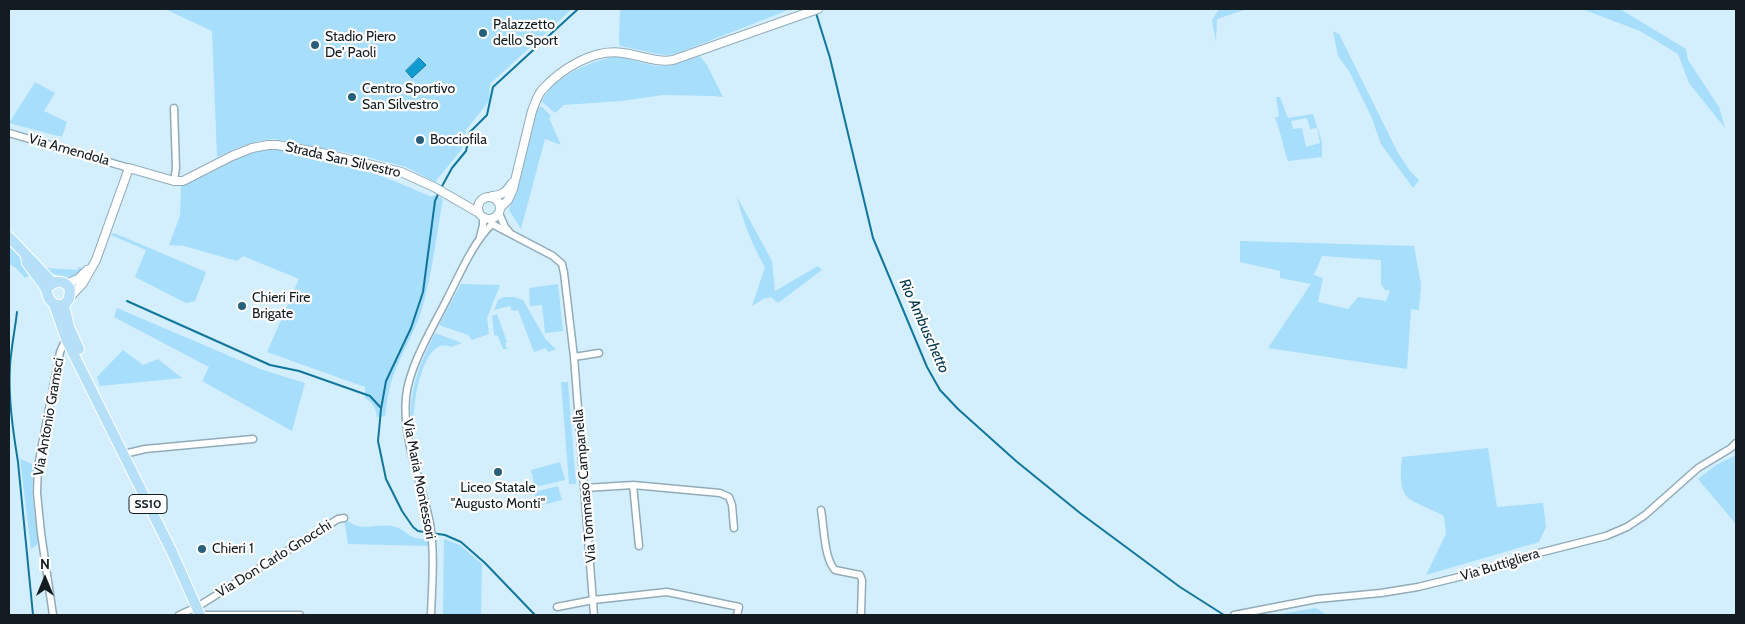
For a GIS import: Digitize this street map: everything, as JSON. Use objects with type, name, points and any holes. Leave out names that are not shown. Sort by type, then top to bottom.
[{"type":"main road","name":"SS10","points":[[9,237],[53,283]]},
{"type":"main road","name":"SS10","points":[[26,256],[27,263],[47,292],[49,299],[59,304],[83,357],[98,401]]},
{"type":"main road","points":[[47,292],[53,283],[60,282],[66,284],[70,289],[71,296],[67,302],[59,304]]},
{"type":"main road","name":"SS10","points":[[59,304],[66,339],[124,454],[199,611]]},
{"type":"street","points":[[515,179],[499,196],[482,199],[478,206],[486,218],[500,210],[508,200],[513,189],[536,100],[551,81],[575,64],[587,58],[615,52],[658,60],[673,60],[818,9]]},
{"type":"street","points":[[66,284],[78,279],[96,260],[129,168],[174,181],[176,168],[174,108]]},
{"type":"street","name":"Via Amendola","points":[[9,133],[129,168]]},
{"type":"street","name":"Strada San Silvestro","points":[[174,181],[183,181],[252,148],[277,145],[322,153],[401,172],[434,187],[486,218]]},
{"type":"street","points":[[492,196],[498,200],[505,227],[510,234]]},
{"type":"street","name":"Strada San Silvestro","points":[[453,198],[472,201],[482,199]]},
{"type":"street","name":"Via Tommaso Campanella","points":[[486,218],[510,234],[553,256],[562,264],[574,357],[586,488],[594,615]]},
{"type":"street","name":"Via Maria Montessori","points":[[478,240],[486,218]]},
{"type":"street","name":"Via Maria Montessori","points":[[431,615],[431,530],[410,446],[406,420],[406,395],[415,364],[478,240],[486,218]]},
{"type":"street","points":[[71,296],[83,283],[90,268]]},
{"type":"street","name":"Via Antonio Gramsci","points":[[53,615],[41,533],[37,493],[38,466],[60,352],[66,339]]},
{"type":"street","points":[[574,357],[599,353]]},
{"type":"street","points":[[124,454],[145,448],[253,439]]},
{"type":"street","name":"Via Buttigliera","points":[[1234,615],[1316,599],[1381,593],[1418,587],[1606,536],[1626,527],[1645,514],[1698,468],[1736,443]]},
{"type":"street","points":[[586,488],[633,485],[720,493],[729,497],[732,505],[734,528]]},
{"type":"street","points":[[633,485],[639,546]]},
{"type":"street","points":[[821,510],[828,557],[832,567],[835,570],[860,576],[862,580],[861,615]]},
{"type":"street","name":"Via Don Carlo Gnocchi","points":[[179,615],[199,611],[338,519],[344,518]]},
{"type":"street","points":[[557,607],[594,600],[667,592],[738,607],[737,615]]},
{"type":"street","points":[[205,615],[300,615]]},
{"type":"shaded area","name":"Centro Sportivo San Silvestro","points":[[165,9],[572,9],[490,84],[489,101],[466,130],[462,149],[435,182],[406,167],[358,155],[274,139],[251,143],[217,157],[212,31]]},
{"type":"shaded area","points":[[620,9],[791,9],[678,53],[667,55],[620,46]]},
{"type":"shaded area","points":[[1220,9],[1247,9],[1217,19],[1216,42],[1212,20]]},
{"type":"shaded area","points":[[1582,9],[1620,9],[1686,49],[1688,60],[1719,107],[1725,128],[1689,83],[1678,54],[1640,31]]},
{"type":"shaded area","points":[[1333,31],[1339,34],[1398,153],[1410,171],[1419,180],[1413,188],[1381,144],[1371,116],[1349,71],[1338,56]]},
{"type":"shaded area","points":[[616,56],[656,66],[670,66],[700,56],[707,65],[723,97],[663,95],[621,101],[564,105],[555,113],[541,101],[550,89],[563,78],[592,63]]},
{"type":"shaded area","points":[[35,82],[55,93],[44,111],[67,122],[62,137],[9,123]]},
{"type":"shaded area","points":[[1276,97],[1280,97],[1288,118],[1313,114],[1322,142],[1322,157],[1288,161],[1275,118],[1279,116]],"holes":[[[1307,118],[1310,129],[1317,128],[1320,143],[1306,147],[1302,128],[1293,129],[1291,121]]]},
{"type":"shaded area","points":[[538,107],[542,107],[551,116],[549,118],[561,145],[545,139],[521,229],[509,210]]},
{"type":"shaded area","points":[[274,148],[324,156],[324,162],[362,169],[432,197],[434,195],[443,199],[431,272],[424,301],[420,315],[393,376],[388,393],[385,416],[377,417],[374,406],[365,398],[365,387],[267,352],[299,279],[243,256],[237,261],[184,246],[169,245],[180,216],[181,186],[238,158],[261,150]]},
{"type":"shaded area","points":[[737,197],[772,261],[775,291],[818,266],[822,270],[778,303],[771,297],[763,299],[752,306],[765,267],[748,233]]},
{"type":"shaded area","points":[[114,233],[206,272],[195,301],[186,303],[135,277],[146,250],[111,235]]},
{"type":"shaded area","points":[[1240,241],[1414,246],[1421,284],[1419,310],[1411,309],[1407,369],[1268,348],[1311,284],[1280,278],[1280,271],[1240,262]],"holes":[[[1322,256],[1381,260],[1381,284],[1385,290],[1390,291],[1386,301],[1358,297],[1348,309],[1318,302],[1323,278],[1314,275]]]},
{"type":"shaded area","points":[[9,246],[18,255],[30,275],[25,278],[16,268],[9,264]]},
{"type":"shaded area","points":[[78,267],[83,268],[72,278],[45,271],[46,268],[78,270]]},
{"type":"shaded area","points":[[461,284],[500,285],[487,318],[489,334],[472,340],[468,335],[439,325]]},
{"type":"shaded area","points":[[558,284],[563,331],[545,333],[542,305],[530,306],[529,288]]},
{"type":"shaded area","points":[[504,297],[514,297],[523,300],[546,340],[556,349],[548,352],[546,348],[534,352],[518,310],[512,311],[510,306],[494,310],[498,300]]},
{"type":"shaded area","points":[[117,308],[260,369],[305,383],[292,431],[202,381],[209,367],[114,317]]},
{"type":"shaded area","points":[[497,314],[507,342],[505,343],[507,349],[503,349],[498,336],[494,335],[492,316]]},
{"type":"shaded area","points":[[435,333],[462,343],[451,347],[442,346],[434,350],[427,359],[416,396],[414,416],[411,417],[412,394],[415,383],[421,363]]},
{"type":"shaded area","points":[[123,350],[143,365],[158,359],[182,378],[100,386],[97,377]]},
{"type":"shaded area","points":[[561,382],[568,382],[576,484],[569,484]]},
{"type":"shaded area","points":[[1488,448],[1497,507],[1543,503],[1546,527],[1539,542],[1426,575],[1446,534],[1444,516],[1408,497],[1401,483],[1402,457]]},
{"type":"shaded area","points":[[1736,455],[1736,524],[1698,479],[1716,465]]},
{"type":"shaded area","points":[[20,459],[34,465],[32,492],[38,544],[31,549]]},
{"type":"shaded area","points":[[560,462],[565,480],[535,487],[531,470]]},
{"type":"shaded area","points":[[558,486],[562,500],[538,506],[534,492]]},
{"type":"shaded area","points":[[344,518],[357,526],[382,525],[396,527],[415,538],[428,539],[428,546],[348,544]]},
{"type":"shaded area","points":[[444,539],[460,545],[482,564],[481,615],[443,615]]},
{"type":"shaded area","points":[[1316,608],[1327,615],[1274,615]]},
{"type":"water","points":[[419,58],[426,65],[412,78],[406,71]]},
{"type":"waterway","points":[[441,188],[452,168],[466,151],[470,132],[487,115],[493,87],[578,9]]},
{"type":"waterway","name":"Rio Ambuschetto","points":[[816,13],[830,58],[873,238],[927,367],[940,390],[958,409],[1016,461],[1080,513],[1180,587],[1224,615]]},
{"type":"waterway","points":[[439,192],[435,201],[423,292],[411,328],[386,381],[378,441],[386,479],[402,511],[413,527],[418,531],[445,535],[461,542],[485,563],[535,615]]},
{"type":"waterway","points":[[127,301],[270,365],[299,371],[370,396],[381,408]]},
{"type":"waterway","points":[[17,312],[11,352],[10,402],[18,462],[33,615]]},
{"type":"place","name":"Palazzetto dello Sport","points":[[483,33]]},
{"type":"place","name":"Stadio Piero De' Paoli","points":[[315,45]]},
{"type":"place","name":"Centro Sportivo San Silvestro","points":[[352,97]]},
{"type":"place","name":"Bocciofila","points":[[420,140]]},
{"type":"place","name":"Chieri Fire Brigate","points":[[242,306]]},
{"type":"place","name":"Liceo Statale \"Augusto Monti\"","points":[[498,472]]},
{"type":"place","name":"Chieri 1","points":[[202,549]]}]
